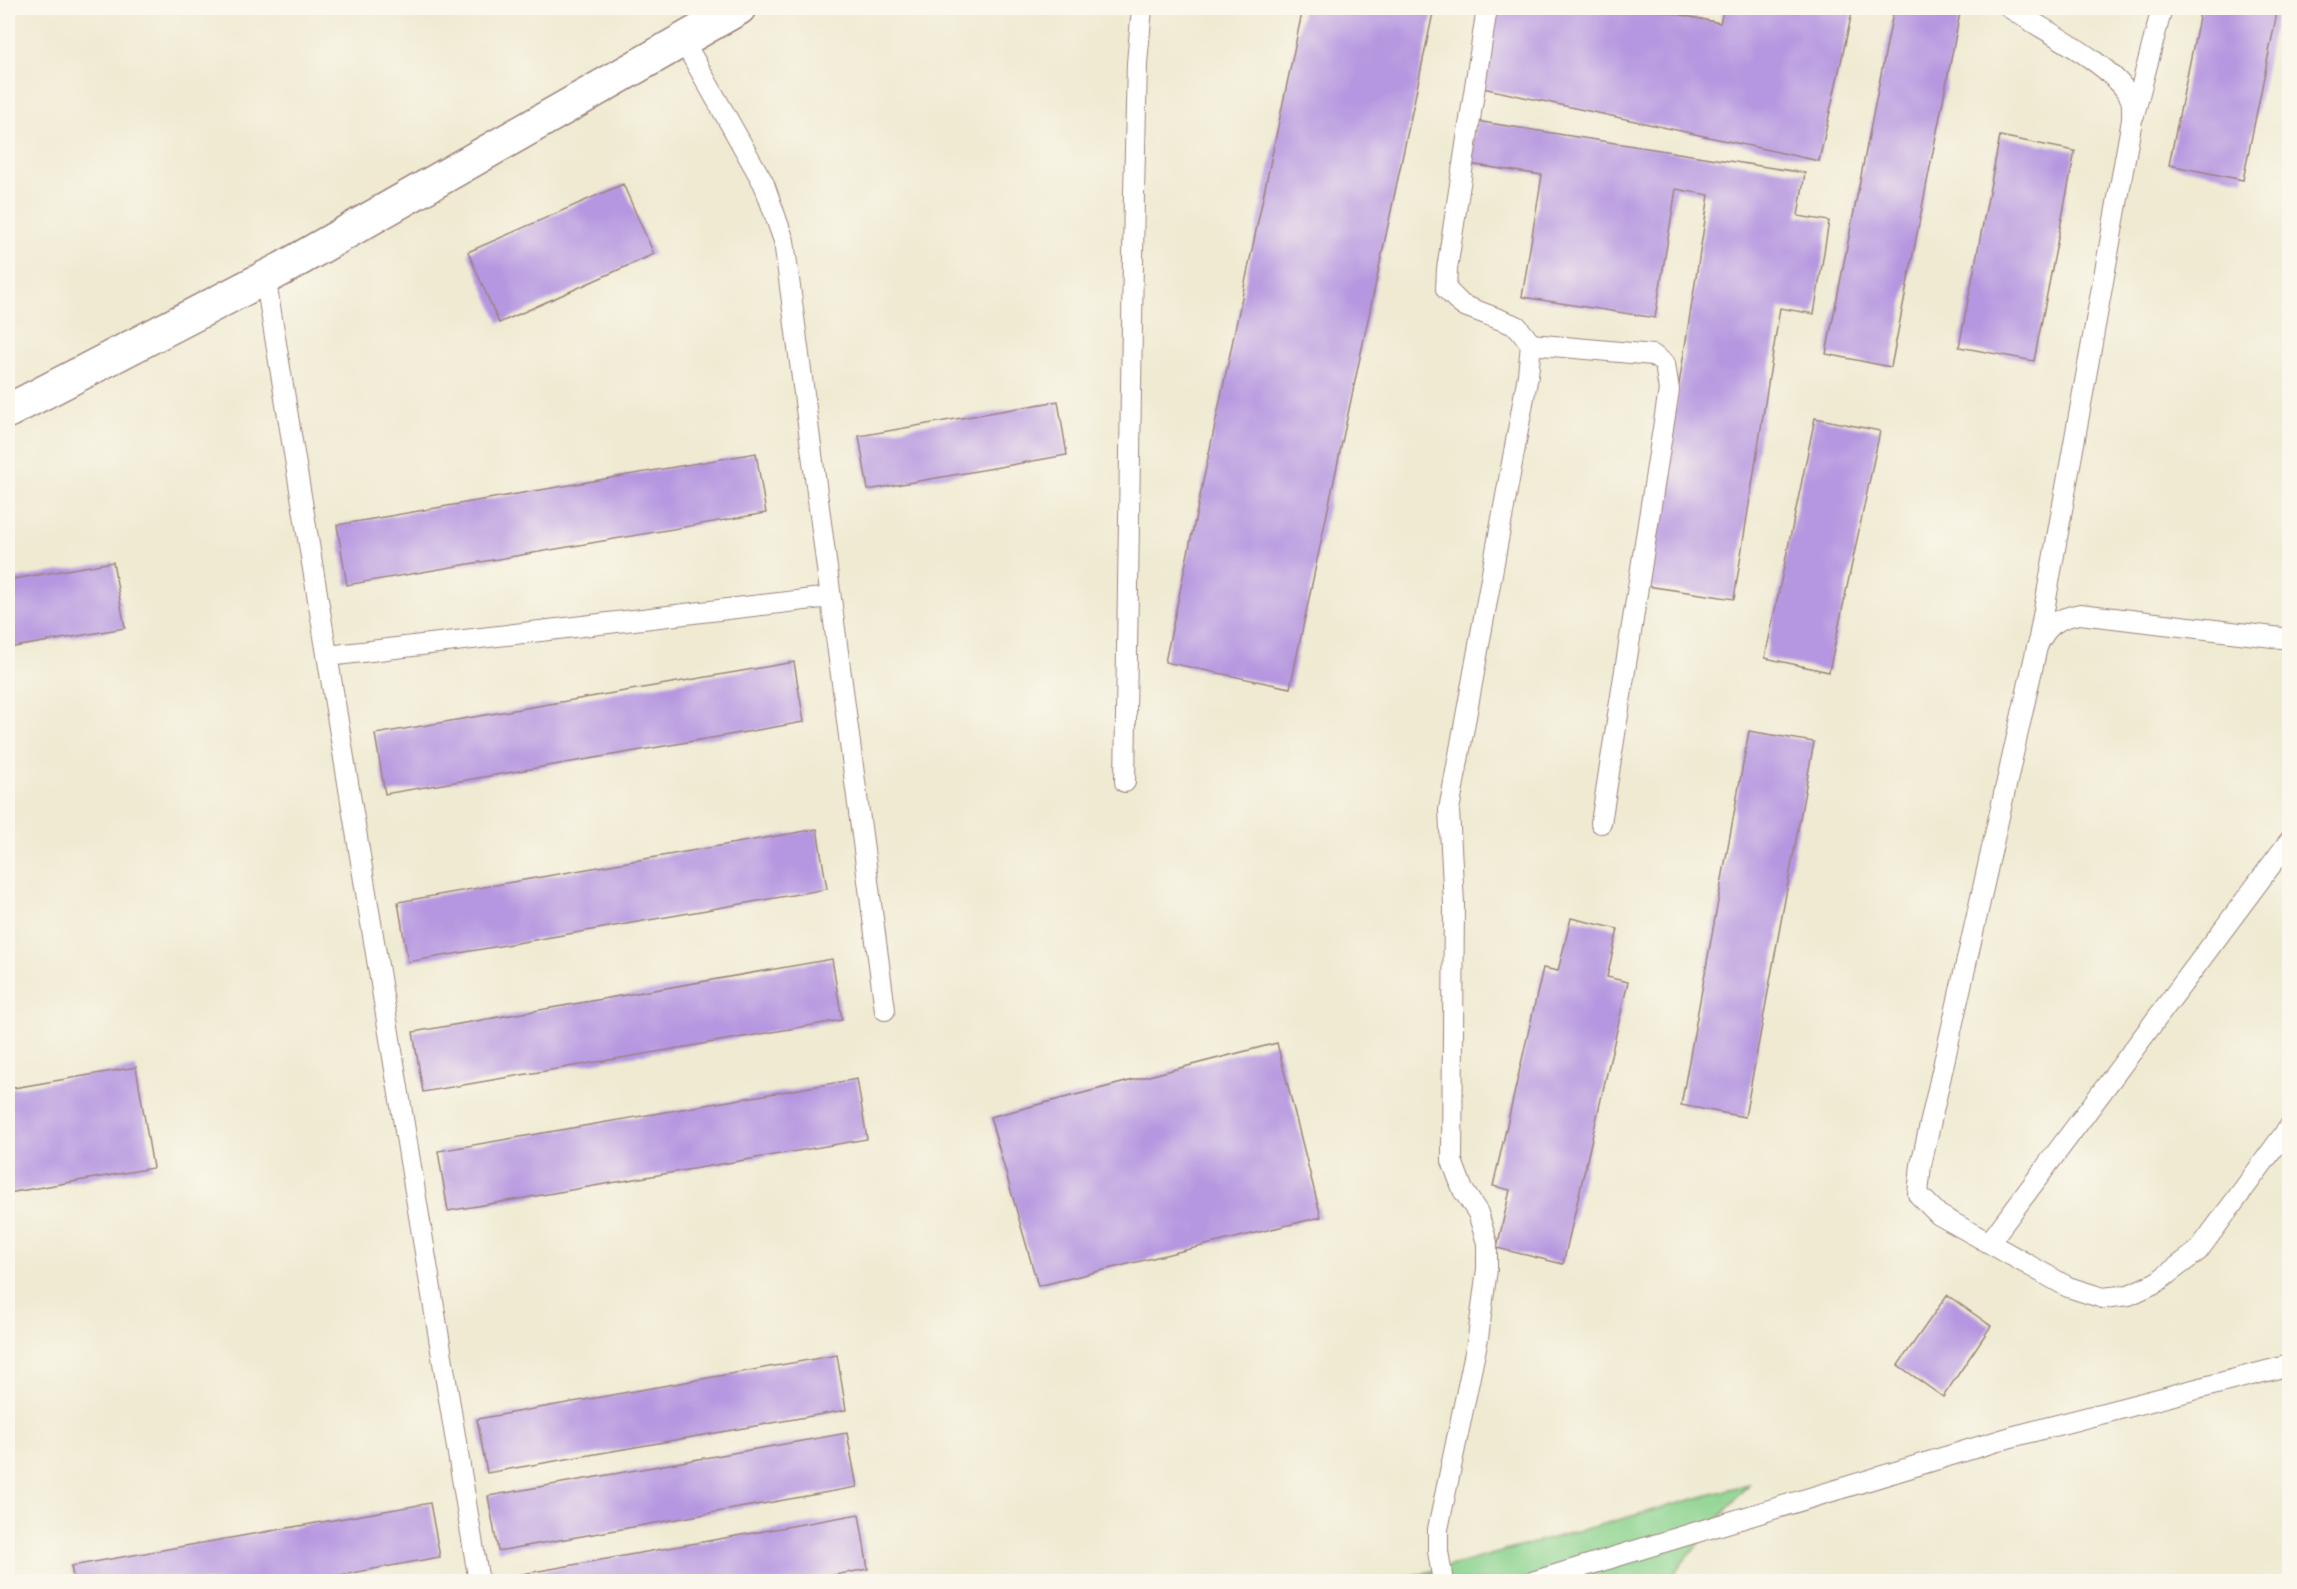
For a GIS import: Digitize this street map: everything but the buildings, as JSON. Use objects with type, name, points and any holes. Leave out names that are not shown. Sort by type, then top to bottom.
[{"type":"street","points":[[8,411],[282,269],[739,8]]},
{"type":"lane","points":[[1125,782],[1137,63],[1142,8]]},
{"type":"lane","points":[[1443,1581],[1438,1551],[1438,1529],[1478,1338],[1487,1243],[1479,1213],[1463,1190],[1452,1161],[1454,904],[1449,810],[1528,375],[1531,344],[1517,326],[1462,305],[1446,289],[1447,269],[1487,8]]},
{"type":"lane","points":[[2010,8],[2083,53],[2117,79],[2132,99],[2132,120]]},
{"type":"lane","points":[[2162,8],[2132,120],[2037,647],[1921,1165],[1918,1194],[1939,1215],[2068,1287],[2103,1298],[2129,1295],[2157,1282],[2198,1251],[2289,1126]]},
{"type":"lane","points":[[683,40],[764,184],[784,241],[885,1010]]},
{"type":"lane","points":[[265,276],[480,1581]]},
{"type":"lane","points":[[1531,344],[1653,355],[1665,364],[1669,390],[1601,823]]},
{"type":"lane","points":[[328,656],[830,597]]},
{"type":"lane","points":[[2037,647],[2043,633],[2053,622],[2080,614],[2289,639]]},
{"type":"lane","points":[[1989,1243],[2289,840]]},
{"type":"lane","points":[[1532,1581],[2011,1437],[2289,1365]]},
{"type":"green space","points":[[1748,1484],[1667,1581],[1396,1581]]}]
